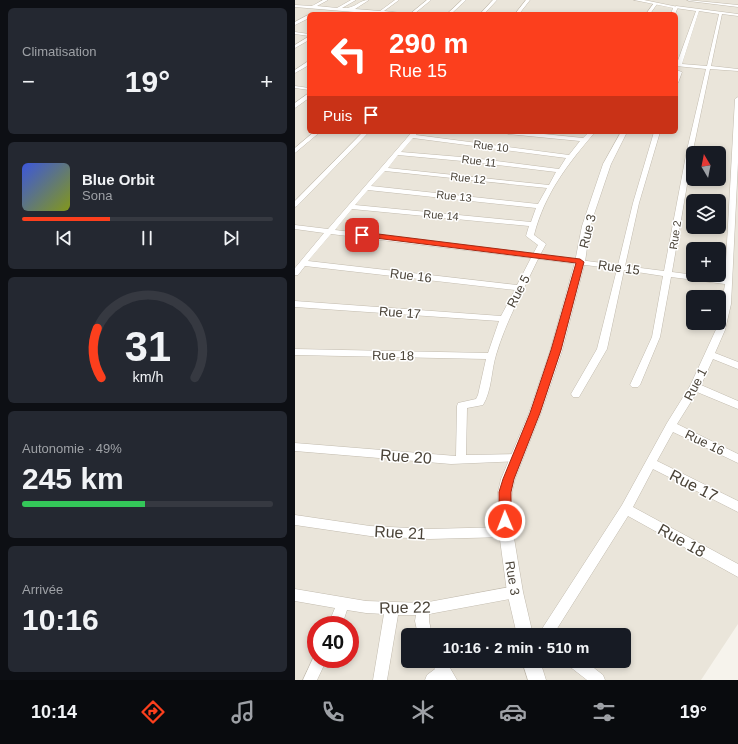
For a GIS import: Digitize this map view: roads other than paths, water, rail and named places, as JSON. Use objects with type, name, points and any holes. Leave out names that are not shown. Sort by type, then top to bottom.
[{"type":"street","points":[[312,8],[326,0]]},
{"type":"street","points":[[338,9],[354,0]]},
{"type":"street","points":[[348,12],[367,0]]},
{"type":"street","points":[[380,12],[397,0]]},
{"type":"street","points":[[414,12],[429,0]]},
{"type":"street","points":[[451,12],[464,0]]},
{"type":"street","points":[[484,12],[495,0]]},
{"type":"street","points":[[519,12],[528,0]]},
{"type":"street","points":[[636,0],[738,15]]},
{"type":"street","points":[[689,0],[738,6]]},
{"type":"street","points":[[649,12],[655,4]]},
{"type":"street","points":[[295,6],[370,12]]},
{"type":"street","points":[[674,12],[676,7]]},
{"type":"street","points":[[316,12],[323,8]]},
{"type":"street","points":[[678,62],[699,10]]},
{"type":"street","name":"Rue 2","points":[[635,385],[656,337],[681,199],[721,12]]},
{"type":"street","points":[[295,24],[307,17]]},
{"type":"street","points":[[295,34],[307,35]]},
{"type":"street","points":[[295,47],[307,39]]},
{"type":"street","points":[[295,72],[307,64]]},
{"type":"street","points":[[678,65],[738,70]]},
{"type":"street","points":[[295,87],[307,89]]},
{"type":"street","points":[[295,106],[307,97]]},
{"type":"street","name":"Rue 1","points":[[549,628],[625,509],[671,426],[695,387],[721,330],[727,304],[729,282],[738,99]]},
{"type":"street","points":[[295,151],[315,134]]},
{"type":"street","points":[[295,205],[364,134]]},
{"type":"street","points":[[295,273],[414,134]]},
{"type":"street","name":"Rue 10","points":[[414,134],[570,157]]},
{"type":"street","points":[[527,134],[583,140]]},
{"type":"street","points":[[536,256],[541,244],[530,236],[533,224],[560,171],[583,140],[590,134]]},
{"type":"street","name":"Rue 3","points":[[523,628],[515,592],[506,532],[504,510],[505,492],[508,479],[535,413],[556,350],[580,262],[586,226],[607,164],[623,134]]},
{"type":"street","points":[[576,394],[595,364],[602,349],[636,203],[656,134]]},
{"type":"street","name":"Rue 11","points":[[397,153],[473,160],[560,171]]},
{"type":"street","name":"Rue 12","points":[[384,169],[552,187]]},
{"type":"street","name":"Rue 13","points":[[367,188],[541,206]]},
{"type":"street","name":"Rue 14","points":[[350,207],[533,224]]},
{"type":"street","name":"Rue 15","points":[[295,227],[536,256],[729,282]]},
{"type":"street","name":"Rue 5","points":[[461,459],[462,406],[480,401],[487,379],[491,356],[505,319],[536,256]]},
{"type":"street","name":"Rue 16","points":[[303,263],[519,288]]},
{"type":"street","name":"Rue 17","points":[[295,304],[505,319]]},
{"type":"street","name":"Rue 18","points":[[295,352],[491,356]]},
{"type":"street","points":[[710,354],[738,366]]},
{"type":"street","points":[[695,387],[738,406]]},
{"type":"street","name":"Rue 16","points":[[671,426],[738,459]]},
{"type":"street","name":"Rue 20","points":[[295,447],[461,459],[517,458]]},
{"type":"street","name":"Rue 17","points":[[651,463],[738,507]]},
{"type":"street","name":"Rue 18","points":[[625,509],[738,571]]},
{"type":"street","name":"Rue 21","points":[[295,520],[369,531],[429,534],[506,532]]},
{"type":"street","name":"Rue 22","points":[[295,596],[343,604],[423,609],[515,592]]},
{"type":"street","points":[[338,616],[343,604]]},
{"type":"street","points":[[380,680],[392,608]]},
{"type":"street","points":[[423,609],[422,621],[424,628]]},
{"type":"street","points":[[310,680],[316,668]]},
{"type":"street","points":[[533,668],[537,680]]},
{"type":"street","points":[[583,668],[598,680]]},
{"type":"street","points":[[432,680],[444,671]]}]
